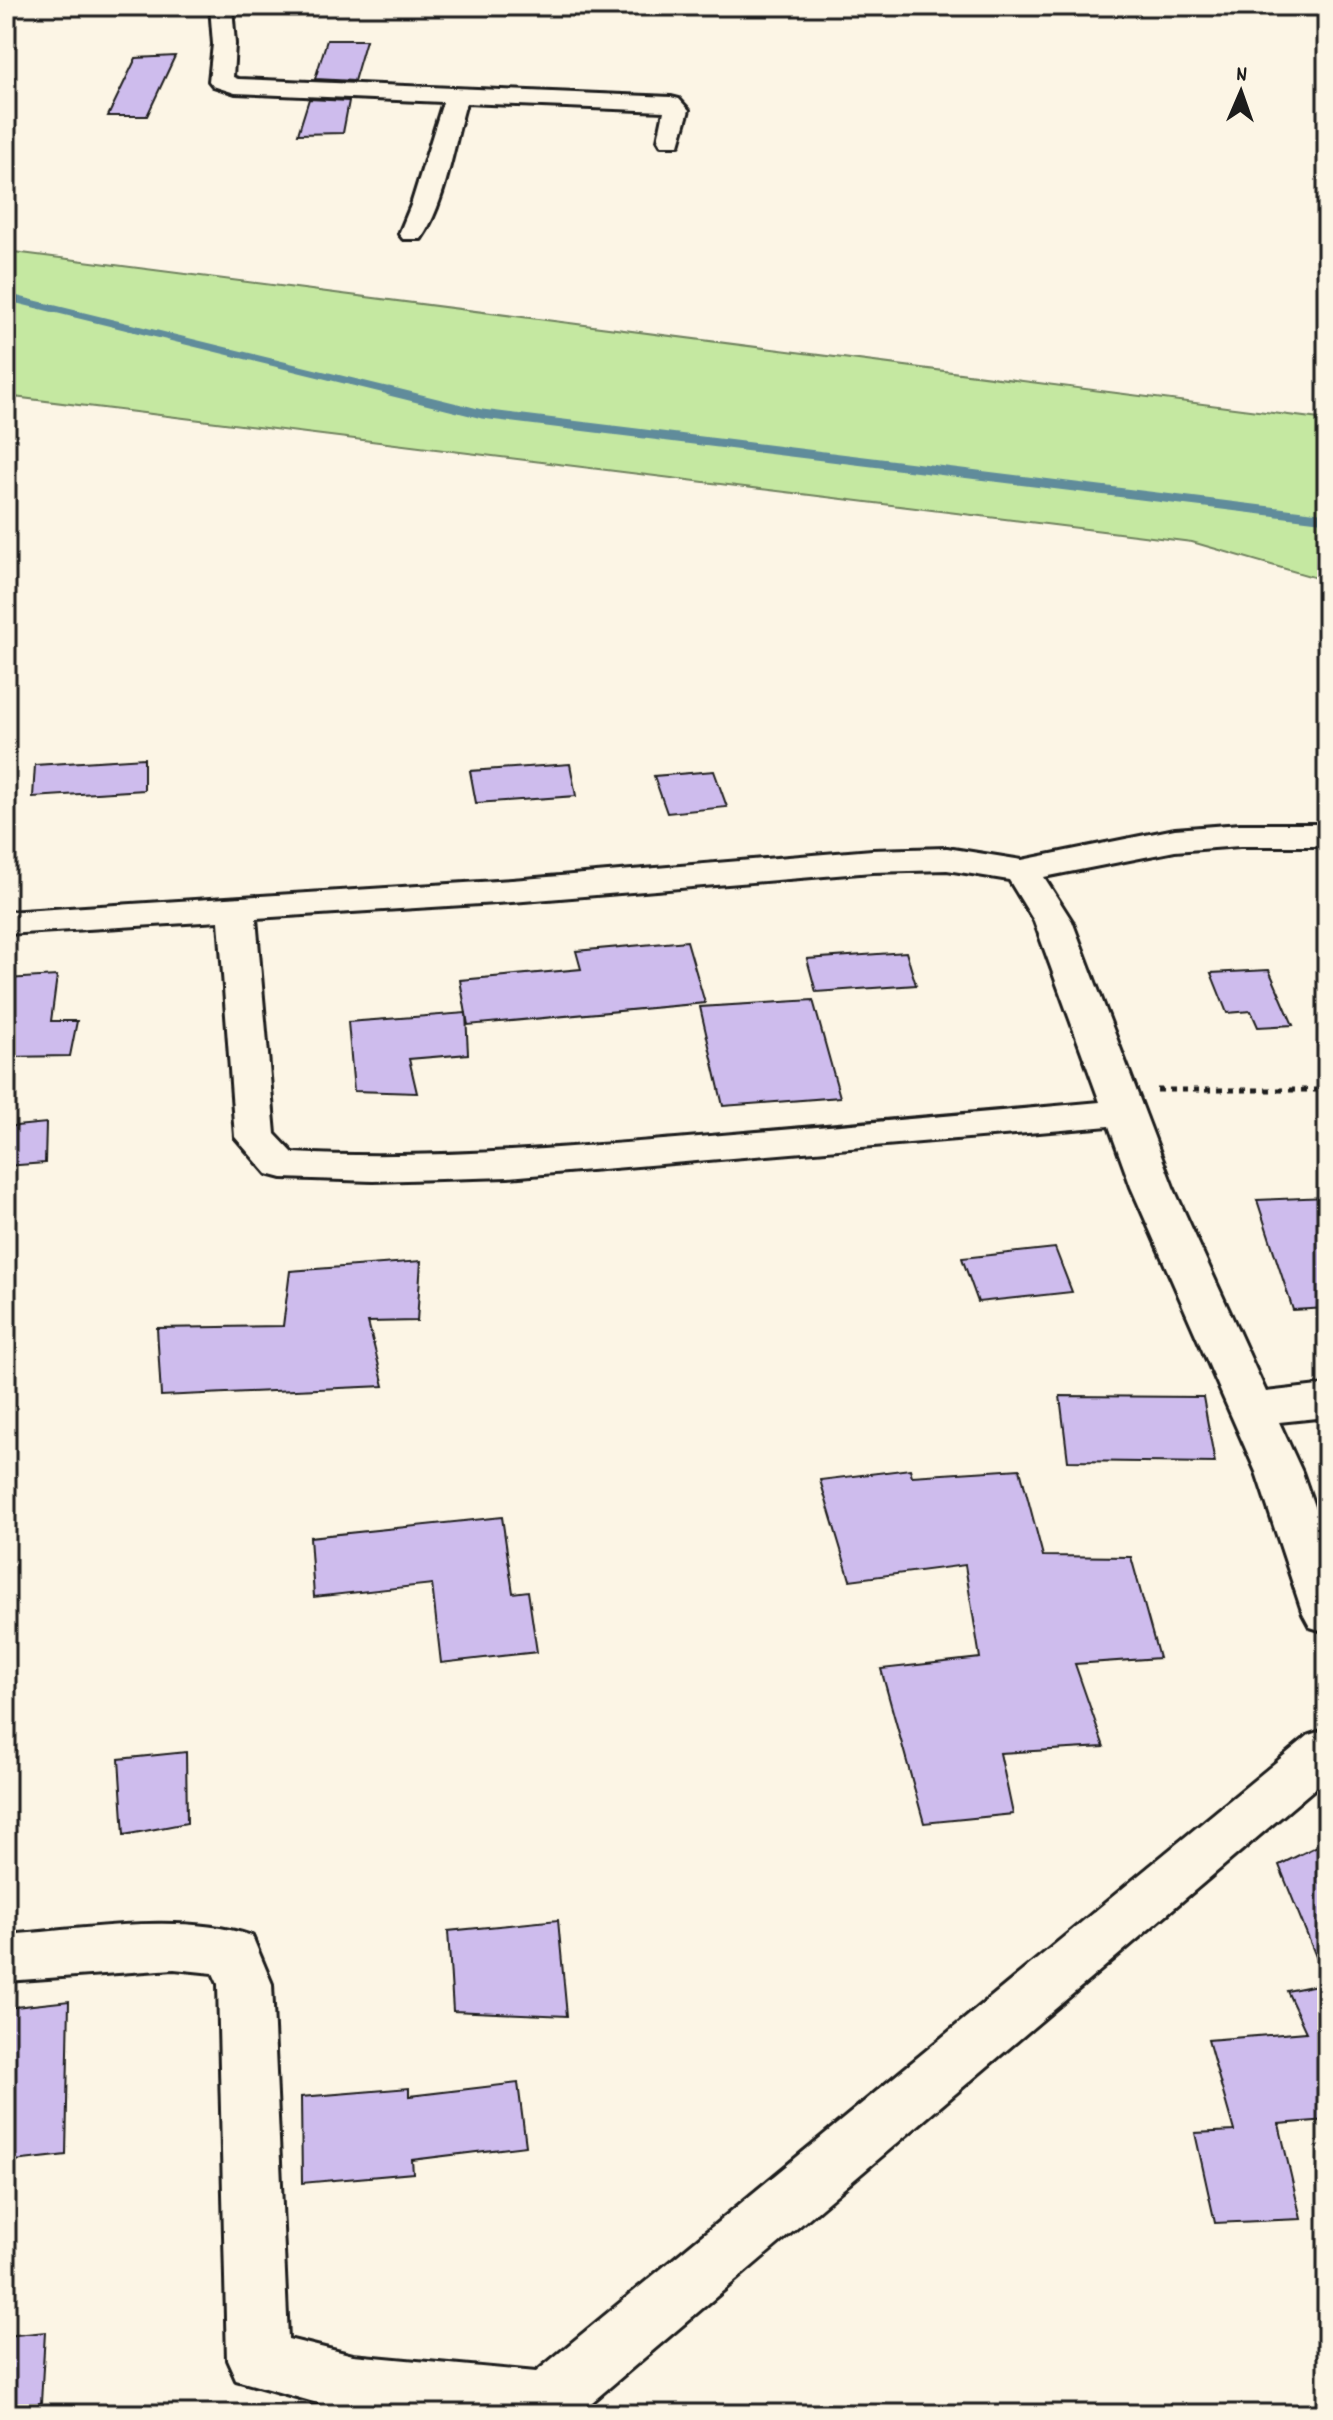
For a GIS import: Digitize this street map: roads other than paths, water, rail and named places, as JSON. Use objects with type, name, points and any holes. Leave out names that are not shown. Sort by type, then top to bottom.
[{"type":"street","points":[[221,6],[224,44],[221,81],[235,86],[267,90],[671,104],[677,110],[670,140]]},
{"type":"street","points":[[412,234],[424,205],[456,96]]},
{"type":"street","points":[[6,923],[512,891],[872,861],[947,859],[1022,871],[1175,840],[1240,835],[1327,835]]},
{"type":"street","points":[[1022,871],[1053,921],[1152,1187],[1279,1472],[1327,1614]]},
{"type":"street","points":[[237,909],[255,1137],[282,1165],[346,1170],[450,1168],[846,1138],[1121,1101]]},
{"type":"street","points":[[1250,1409],[1327,1401]]},
{"type":"street","points":[[6,1958],[174,1946],[233,1952],[245,1984],[258,2360],[353,2384],[539,2408],[1327,1749]]},
{"type":"waterway","points":[[6,297],[398,393]]},
{"type":"waterway","points":[[389,391],[482,414],[1327,518]]}]
